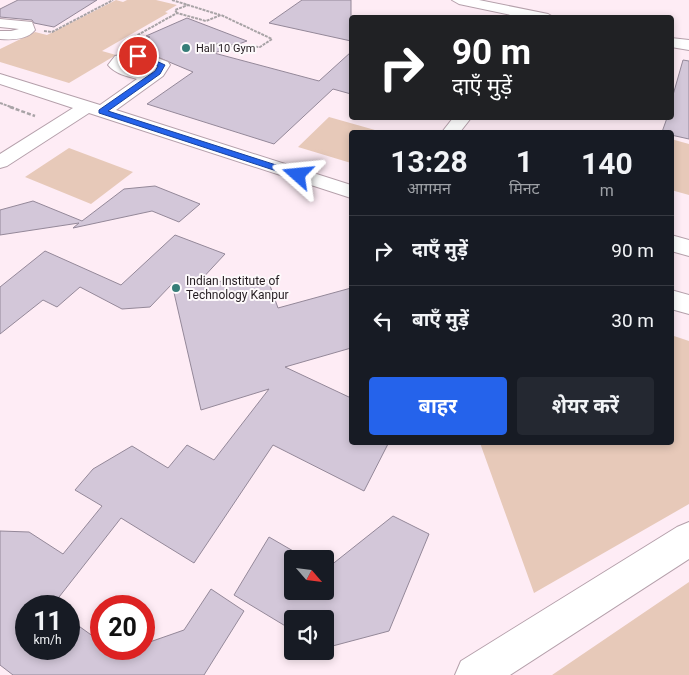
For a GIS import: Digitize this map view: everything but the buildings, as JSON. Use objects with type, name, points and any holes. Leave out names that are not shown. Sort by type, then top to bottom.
[{"type":"street","points":[[459,0],[530,15]]},
{"type":"street","points":[[0,23],[27,26],[28,30],[13,36],[0,35]]},
{"type":"street","points":[[674,42],[689,45]]},
{"type":"street","points":[[0,162],[150,78],[157,73],[162,65],[138,56],[130,56]]},
{"type":"street","points":[[0,79],[349,191]]},
{"type":"street","points":[[453,130],[460,120]]},
{"type":"street","points":[[674,244],[689,248]]},
{"type":"street","points":[[674,300],[689,305]]},
{"type":"street","points":[[475,675],[689,539]]},
{"type":"path","points":[[28,30],[52,32],[114,0]]},
{"type":"path","points":[[172,0],[221,15],[272,39],[260,47],[216,44]]},
{"type":"path","points":[[177,13],[175,10],[188,5]]},
{"type":"path","points":[[130,56],[122,49],[121,45],[177,13],[206,21],[221,15]]},
{"type":"path","points":[[0,103],[36,116],[28,120]]},
{"type":"shaded area","name":"Indian Institute of Technology Kanpur","points":[[0,0],[689,0],[689,675],[0,675]]},
{"type":"shaded area","points":[[116,0],[123,2],[127,0],[156,0],[177,5],[165,12],[168,13],[102,51],[116,55],[69,83],[0,62],[0,49],[35,32],[47,35]]},
{"type":"shaded area","points":[[329,117],[375,130],[349,130],[349,162],[298,147]]},
{"type":"shaded area","points":[[674,140],[689,144],[689,195],[674,191]]},
{"type":"shaded area","points":[[69,148],[133,172],[91,204],[25,177]]},
{"type":"shaded area","points":[[674,336],[689,341],[689,504],[534,593],[481,445],[674,445]]},
{"type":"shaded area","points":[[689,582],[689,675],[552,675]]},
{"type":"place","name":"Hall 10 Gym","points":[[186,48]]},
{"type":"place","name":"Indian Institute of Technology Kanpur","points":[[176,288]]},
{"type":"route","points":[[138,56],[162,65],[157,73],[102,112],[298,175]]}]
